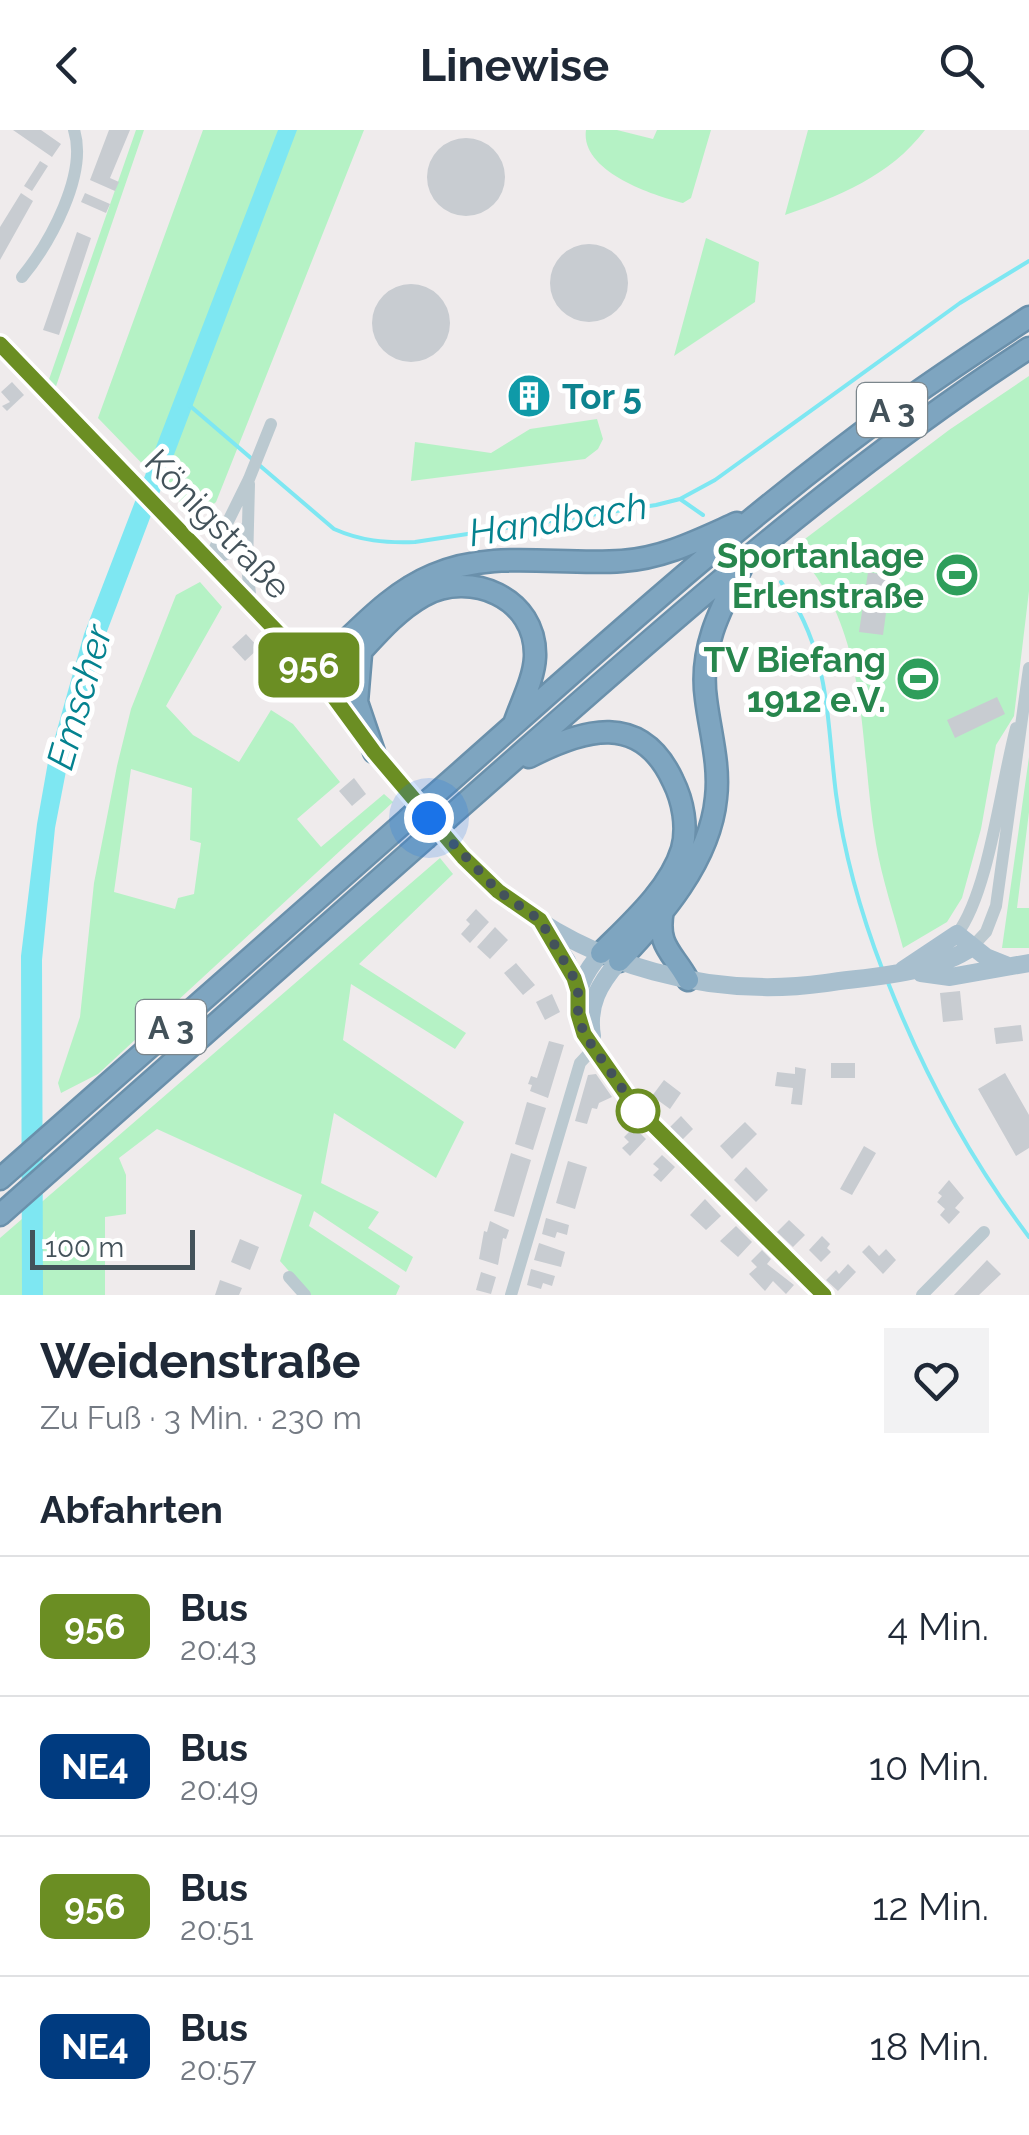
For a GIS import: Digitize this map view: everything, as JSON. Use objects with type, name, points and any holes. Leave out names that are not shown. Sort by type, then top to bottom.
[{"type":"highway","name":"A 3","points":[[0,1179],[762,512],[890,412],[1029,317]]},
{"type":"highway","name":"A 3","points":[[0,1215],[747,558],[903,434],[1029,348]]},
{"type":"highway","points":[[320,678],[400,594],[447,569],[495,560],[605,562],[653,557],[762,512]]},
{"type":"highway","points":[[610,957],[664,906],[695,863],[711,826],[717,785],[705,695],[706,654],[715,619],[747,558]]},
{"type":"highway","points":[[320,678],[361,654],[399,613],[434,591],[464,584],[496,592],[517,609],[534,642],[533,670],[514,726]]},
{"type":"highway","points":[[361,654],[357,702],[374,752]]},
{"type":"highway","points":[[500,772],[569,738],[607,731],[625,734],[648,746],[671,775],[684,825],[684,844],[678,861],[610,957]]},
{"type":"highway","points":[[664,906],[664,944],[688,980]]},
{"type":"main road","name":"Königstraße","points":[[0,344],[320,678],[374,752],[498,891],[540,920],[610,957],[650,972],[688,980],[742,987],[786,987],[902,970]]},
{"type":"main road","points":[[540,920],[567,961],[578,991],[579,1020],[594,1048],[653,1128],[824,1295]]},
{"type":"main road","points":[[902,970],[957,934],[986,957],[1007,966]]},
{"type":"main road","points":[[902,970],[934,966],[972,948]]},
{"type":"main road","points":[[578,991],[588,970],[610,957]]},
{"type":"main road","points":[[594,1048],[592,1006],[610,957]]},
{"type":"main road","points":[[902,970],[950,977],[1029,963]]},
{"type":"street","points":[[22,277],[38,257],[76,176],[78,148],[74,130]]},
{"type":"street","points":[[208,562],[271,424]]},
{"type":"street","points":[[252,467],[248,518],[252,606]]},
{"type":"street","points":[[208,562],[235,550],[248,518]]},
{"type":"street","points":[[972,948],[986,932],[996,906],[1029,668]]},
{"type":"street","points":[[957,934],[972,909],[981,879],[1005,765],[1026,692]]},
{"type":"street","points":[[512,1295],[580,1064],[594,1048]]},
{"type":"street","points":[[922,1295],[984,1232]]},
{"type":"street","points":[[289,1277],[305,1295]]},
{"type":"green space","points":[[136,130],[144,130],[53,395],[46,388]]},
{"type":"green space","points":[[203,130],[364,130],[216,502],[204,512],[188,511],[98,418]]},
{"type":"green space","points":[[586,130],[617,130],[653,139],[657,130],[711,130],[691,198],[683,203],[620,179],[594,158],[587,145]]},
{"type":"green space","points":[[808,130],[925,130],[896,160],[862,183],[785,215]]},
{"type":"green space","points":[[706,238],[759,262],[755,302],[674,356]]},
{"type":"green space","points":[[1029,376],[1029,591],[1014,716],[996,745],[981,829],[962,898],[947,922],[903,948],[876,844],[863,726],[849,650],[837,614],[819,580],[793,548],[949,430]]},
{"type":"green space","points":[[597,419],[603,439],[585,459],[411,481],[415,442],[491,453],[530,429]]},
{"type":"green space","points":[[200,582],[222,607],[166,706],[193,735],[239,762],[271,710],[293,724],[340,782],[297,819],[321,847],[384,794],[393,802],[98,1074],[61,1093],[58,1083],[80,1017],[94,883],[117,766],[131,709],[176,595]],"holes":[[[131,769],[192,788],[190,840],[201,843],[194,894],[178,898],[175,909],[114,892]]]},
{"type":"green space","points":[[1029,757],[1029,812],[1017,908],[1029,908],[1029,948],[1002,948]]},
{"type":"green space","points":[[440,858],[453,874],[359,964],[466,1033],[455,1049],[351,984],[343,1040],[464,1122],[436,1178],[334,1113],[321,1183],[379,1212],[368,1228],[413,1257],[406,1272],[314,1211],[309,1226],[400,1286],[396,1295],[310,1295],[280,1261],[302,1195],[157,1129],[119,1158],[126,1175],[126,1214],[105,1217],[105,1295],[0,1295],[0,1238]]},
{"type":"water","name":"Emscher","points":[[278,130],[297,130],[103,642],[67,766],[55,828],[42,960],[43,1295],[22,1295],[21,956],[48,762],[84,634]]},
{"type":"building","points":[[13,130],[41,130],[61,144],[52,157]]},
{"type":"building","points":[[109,130],[130,130],[110,178],[119,182],[115,191],[90,180]]},
{"type":"building","points":[[466,138],[494,149],[505,177],[494,205],[466,216],[438,205],[427,177],[438,149]]},
{"type":"building","points":[[40,161],[48,166],[32,191],[24,186]]},
{"type":"building","points":[[21,193],[33,201],[0,260],[0,227]]},
{"type":"building","points":[[85,193],[110,204],[106,213],[81,202]]},
{"type":"building","points":[[77,232],[91,238],[59,335],[43,330]]},
{"type":"building","points":[[589,244],[617,255],[628,283],[617,311],[589,322],[561,311],[550,283],[561,255]]},
{"type":"building","points":[[411,284],[439,295],[450,323],[439,351],[411,362],[383,351],[372,323],[383,295]]},
{"type":"building","points":[[12,382],[24,395],[7,411],[2,406],[10,402],[1,392]]},
{"type":"building","name":"Tor 5","points":[[542,386],[544,409],[531,411],[531,403],[516,405],[515,389]]},
{"type":"building","points":[[868,572],[891,576],[883,635],[859,632]]},
{"type":"building","points":[[246,634],[259,648],[245,661],[232,647]]},
{"type":"building","points":[[274,657],[287,672],[271,687],[257,673]]},
{"type":"building","points":[[997,697],[1005,714],[955,738],[947,720]]},
{"type":"building","points":[[354,778],[366,794],[352,806],[339,791]]},
{"type":"building","points":[[476,909],[489,922],[470,943],[461,934]]},
{"type":"building","points":[[495,927],[508,940],[490,959],[477,947]]},
{"type":"building","points":[[516,963],[535,985],[523,995],[504,973]]},
{"type":"building","points":[[960,991],[963,1020],[943,1022],[940,993]]},
{"type":"building","points":[[552,994],[560,1012],[545,1020],[536,1002]]},
{"type":"building","points":[[1021,1025],[1023,1041],[996,1044],[994,1028]]},
{"type":"building","points":[[549,1041],[564,1045],[548,1098],[530,1091],[532,1085],[528,1084],[531,1076],[537,1078]]},
{"type":"building","points":[[831,1063],[855,1063],[855,1078],[831,1078]]},
{"type":"building","points":[[795,1067],[806,1069],[802,1105],[791,1104],[793,1088],[775,1086],[777,1072],[795,1074]]},
{"type":"building","points":[[1005,1073],[1029,1115],[1029,1148],[1016,1156],[978,1089]]},
{"type":"building","points":[[596,1074],[612,1097],[599,1103],[597,1109],[592,1108],[587,1124],[575,1121],[588,1075]]},
{"type":"building","points":[[664,1080],[681,1093],[670,1109],[652,1096]]},
{"type":"building","points":[[527,1102],[546,1108],[533,1150],[515,1144]]},
{"type":"building","points":[[681,1116],[693,1129],[681,1141],[669,1128]]},
{"type":"building","points":[[745,1122],[757,1134],[732,1159],[720,1146]]},
{"type":"building","points":[[634,1127],[646,1139],[630,1156],[622,1148],[629,1142],[624,1137]]},
{"type":"building","points":[[864,1146],[876,1153],[852,1195],[840,1189]]},
{"type":"building","points":[[511,1153],[531,1160],[514,1217],[494,1211]]},
{"type":"building","points":[[662,1155],[675,1167],[661,1182],[653,1175],[659,1169],[653,1164]]},
{"type":"building","points":[[568,1161],[587,1167],[575,1209],[556,1203]]},
{"type":"building","points":[[746,1167],[768,1190],[756,1202],[734,1180]]},
{"type":"building","points":[[949,1180],[964,1198],[955,1208],[960,1212],[949,1224],[940,1215],[945,1209],[937,1202],[942,1196],[938,1193]]},
{"type":"building","points":[[705,1199],[721,1216],[706,1230],[690,1215]]},
{"type":"building","points":[[546,1218],[569,1225],[567,1235],[557,1232],[555,1238],[542,1234]]},
{"type":"building","points":[[789,1220],[805,1235],[793,1247],[777,1232]]},
{"type":"building","points":[[490,1221],[509,1230],[503,1238],[498,1265],[479,1259]]},
{"type":"building","points":[[736,1226],[752,1242],[738,1257],[720,1241]]},
{"type":"building","points":[[822,1236],[830,1244],[827,1248],[831,1252],[821,1262],[809,1250]]},
{"type":"building","points":[[240,1239],[259,1247],[250,1270],[231,1262]]},
{"type":"building","points":[[539,1243],[565,1252],[561,1267],[534,1260]]},
{"type":"building","points":[[869,1245],[879,1256],[886,1249],[896,1260],[883,1274],[862,1252]]},
{"type":"building","points":[[762,1250],[771,1259],[767,1264],[794,1285],[786,1294],[773,1281],[765,1291],[749,1274],[757,1267],[751,1261]]},
{"type":"building","points":[[987,1260],[1001,1274],[979,1295],[954,1295]]},
{"type":"building","points":[[848,1264],[856,1272],[838,1291],[826,1280]]},
{"type":"building","points":[[531,1269],[555,1276],[552,1286],[543,1283],[541,1289],[527,1285]]},
{"type":"building","points":[[481,1272],[496,1277],[491,1294],[476,1290]]},
{"type":"building","points":[[220,1280],[242,1288],[239,1295],[215,1295]]},
{"type":"waterway","name":"Handbach","points":[[189,405],[334,529],[364,539],[415,542],[656,505],[680,499],[715,480],[960,303],[1029,261]]},
{"type":"waterway","points":[[680,499],[703,515]]},
{"type":"waterway","points":[[781,582],[809,633],[817,658],[844,839],[883,971]]},
{"type":"waterway","points":[[887,980],[949,1113],[1029,1237]]},
{"type":"bus line","name":"956","points":[[0,344],[314,670],[374,752],[463,857],[498,891],[540,920],[574,978],[584,1034],[635,1107],[824,1295]]},
{"type":"place","name":"Tor 5","points":[[529,396]]},
{"type":"place","name":"Sportanlage Erlenstraße","points":[[957,575]]},
{"type":"place","name":"TV Biefang 1912 e.V.","points":[[918,679]]},
{"type":"route","points":[[429,818],[498,891],[540,920],[574,978],[584,1034],[638,1111]]}]
